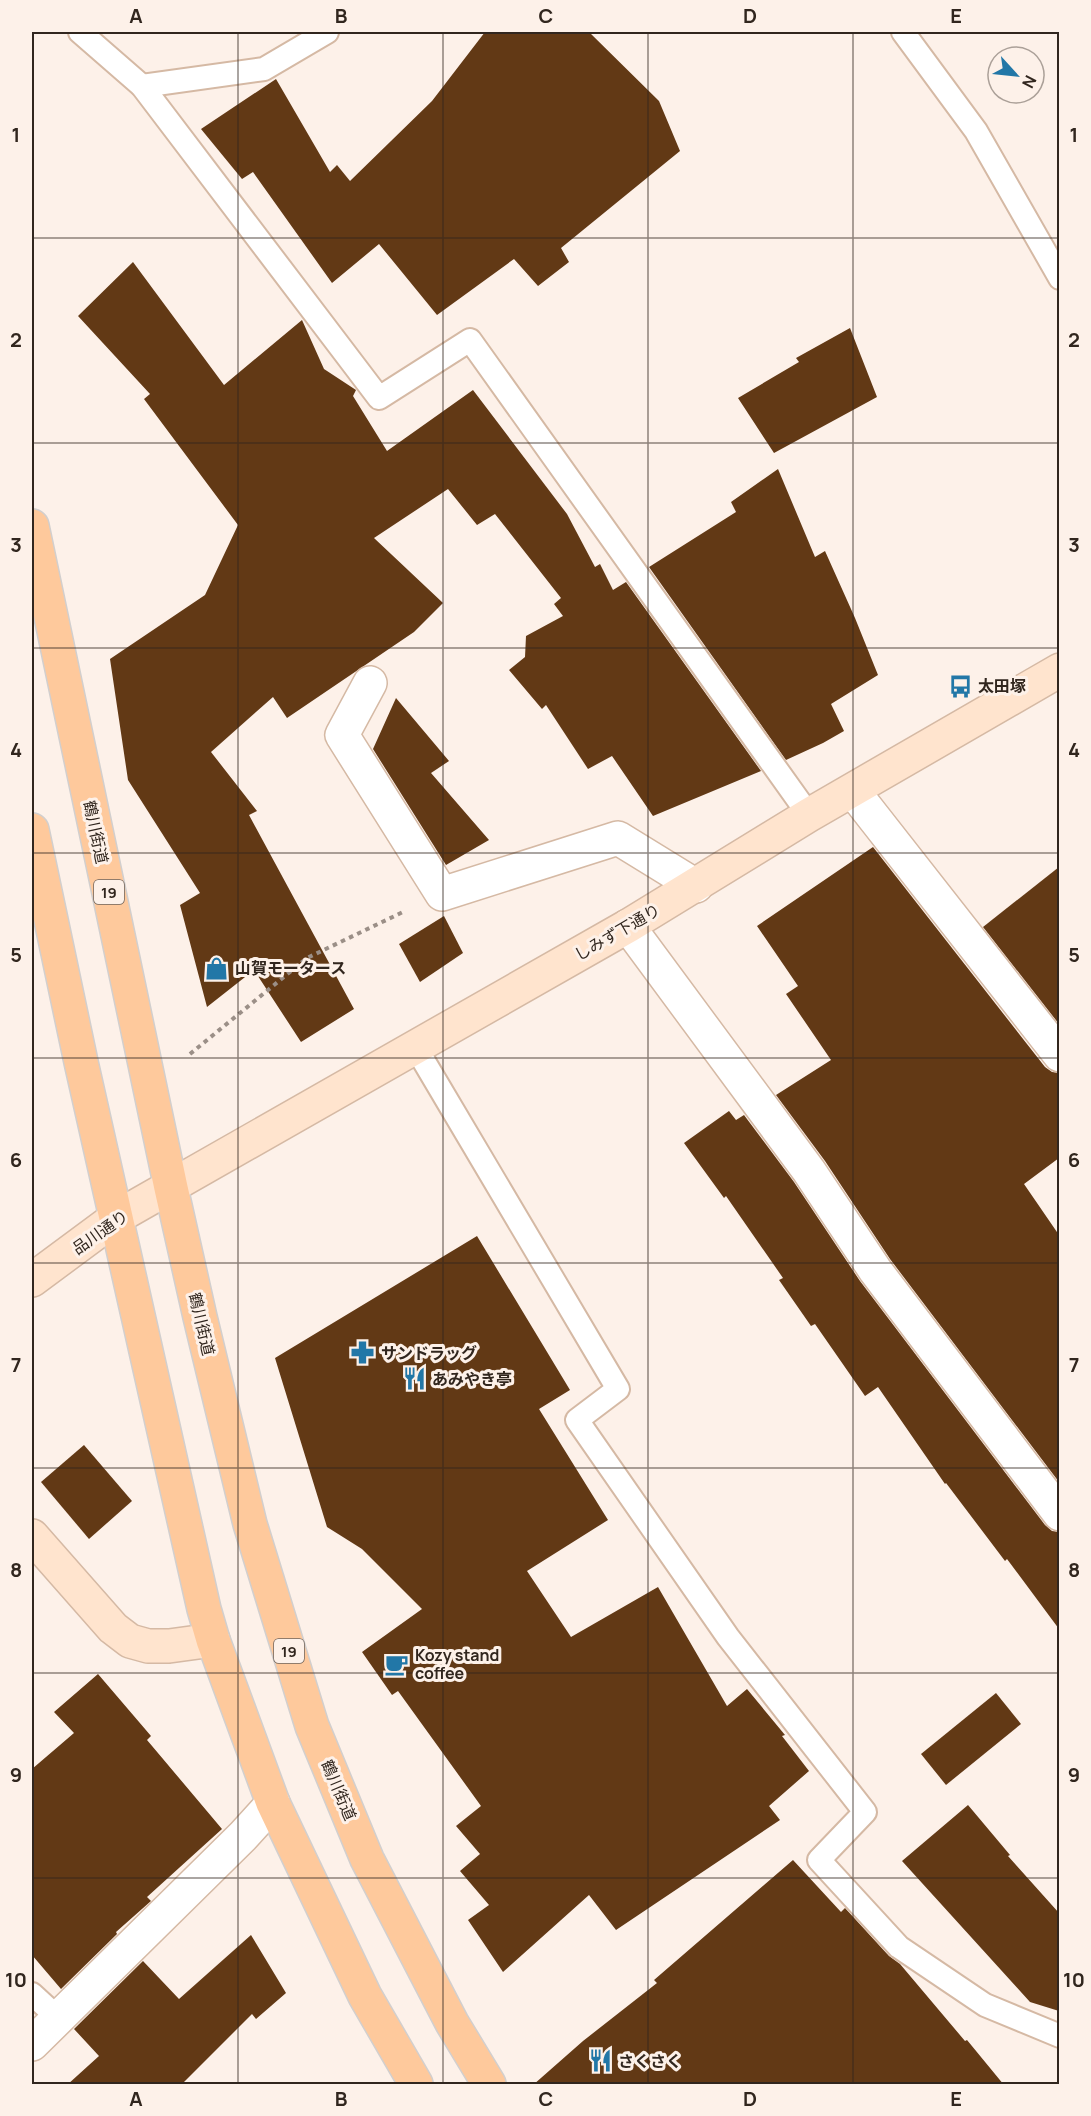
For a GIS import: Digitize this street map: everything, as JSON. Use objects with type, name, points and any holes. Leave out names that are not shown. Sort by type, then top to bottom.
[{"type":"main road","name":"鶴川街道","points":[[32,525],[171,1188],[250,1524],[312,1726],[368,1859],[395,1916],[452,2023],[489,2085]]},
{"type":"main road","points":[[32,830],[204,1609],[213,1640],[273,1803],[365,1996],[416,2085]]},
{"type":"street","name":"しみず下通り","points":[[171,1188],[628,926],[809,815],[1059,670]]},
{"type":"street","points":[[370,682],[342,735],[442,894],[618,838],[696,886]]},
{"type":"street","points":[[853,791],[1059,1054]]},
{"type":"street","points":[[628,926],[809,1172],[875,1270],[1059,1514]]},
{"type":"street","name":"品川通り","points":[[32,1280],[117,1217],[171,1188]]},
{"type":"street","points":[[32,1536],[113,1628],[130,1641],[148,1646],[169,1646],[213,1640]]},
{"type":"street","points":[[32,2044],[243,1836],[273,1803]]},
{"type":"lane","points":[[80,32],[142,86],[379,398],[471,340],[809,815]]},
{"type":"lane","points":[[142,86],[264,69],[327,32]]},
{"type":"lane","points":[[903,32],[976,131],[1059,278]]},
{"type":"lane","points":[[416,1048],[618,1389],[577,1420],[728,1637],[865,1812],[819,1860],[899,1947],[985,2005],[1059,2036]]},
{"type":"lane","points":[[32,1994],[57,2017]]},
{"type":"path","points":[[190,1054],[307,958],[442,894]]},
{"type":"building","points":[[485,32],[589,32],[659,101],[680,151],[561,248],[569,262],[538,286],[514,259],[437,315],[379,244],[332,283],[253,172],[242,179],[201,129],[276,79],[330,172],[337,165],[350,181],[432,101]]},
{"type":"building","points":[[133,262],[224,385],[302,320],[324,369],[356,390],[353,396],[387,451],[473,390],[567,514],[595,567],[600,564],[613,590],[626,582],[761,771],[653,816],[612,756],[588,769],[546,705],[542,709],[509,670],[525,657],[526,636],[563,616],[554,604],[561,598],[495,514],[477,525],[448,489],[374,538],[443,603],[414,632],[287,718],[273,697],[211,752],[257,811],[249,815],[354,1009],[301,1042],[254,970],[207,1007],[180,905],[200,893],[128,780],[110,659],[205,595],[238,525],[144,399],[150,394],[78,316]]},
{"type":"building","points":[[850,328],[877,397],[774,453],[738,398],[799,362],[796,358]]},
{"type":"building","points":[[778,469],[815,557],[825,551],[878,675],[831,704],[844,731],[786,760],[649,567],[736,512],[731,502]]},
{"type":"building","points":[[396,698],[449,761],[431,773],[489,840],[446,865],[373,749]]},
{"type":"building","points":[[873,847],[1045,1067],[1052,1072],[1059,1073],[1059,1158],[1024,1184],[1059,1235],[1059,1482],[890,1259],[825,1161],[776,1095],[831,1060],[786,994],[798,986],[757,926]]},
{"type":"building","points":[[1059,867],[1059,1024],[983,927]]},
{"type":"building","points":[[444,916],[463,953],[420,982],[399,944]]},
{"type":"building","points":[[729,1111],[736,1120],[744,1115],[794,1182],[860,1281],[1045,1525],[1052,1531],[1059,1532],[1059,1629],[1007,1559],[1005,1561],[945,1484],[878,1387],[865,1396],[815,1324],[811,1326],[779,1280],[783,1278],[726,1196],[724,1198],[684,1143]]},
{"type":"building","points":[[477,1236],[570,1390],[539,1409],[608,1520],[527,1571],[571,1637],[658,1587],[727,1706],[747,1689],[785,1735],[782,1736],[809,1771],[769,1806],[780,1820],[616,1930],[589,1895],[503,1972],[468,1920],[489,1905],[460,1871],[480,1854],[456,1826],[481,1806],[398,1691],[392,1695],[362,1652],[422,1609],[362,1549],[327,1527],[275,1358]]},
{"type":"building","points":[[84,1445],[132,1501],[89,1539],[41,1482]]},
{"type":"building","points":[[98,1674],[151,1736],[147,1740],[222,1829],[147,1897],[151,1901],[116,1932],[117,1934],[61,1989],[32,1955],[32,1769],[74,1733],[54,1712]]},
{"type":"building","points":[[996,1693],[1021,1724],[946,1785],[921,1754]]},
{"type":"building","points":[[968,1805],[1010,1855],[1008,1856],[1059,1913],[1059,2011],[1030,2002],[902,1861]]},
{"type":"building","points":[[793,1860],[841,1912],[845,1908],[889,1956],[900,1964],[1004,2085],[533,2085],[583,2041],[657,1983],[654,1980]]},
{"type":"building","points":[[251,1935],[286,1993],[256,2019],[252,2014],[181,2085],[67,2085],[99,2056],[74,2029],[143,1961],[179,1999]]},
{"type":"place","name":"太田塚","points":[[960,686]]},
{"type":"place","name":"山賀モータース","points":[[217,968]]},
{"type":"place","name":"サンドラッグ","points":[[363,1353]]},
{"type":"place","name":"あみやき亭","points":[[414,1379]]},
{"type":"place","name":"Kozy stand coffee","points":[[397,1664]]},
{"type":"place","name":"さくさく","points":[[600,2061]]}]
